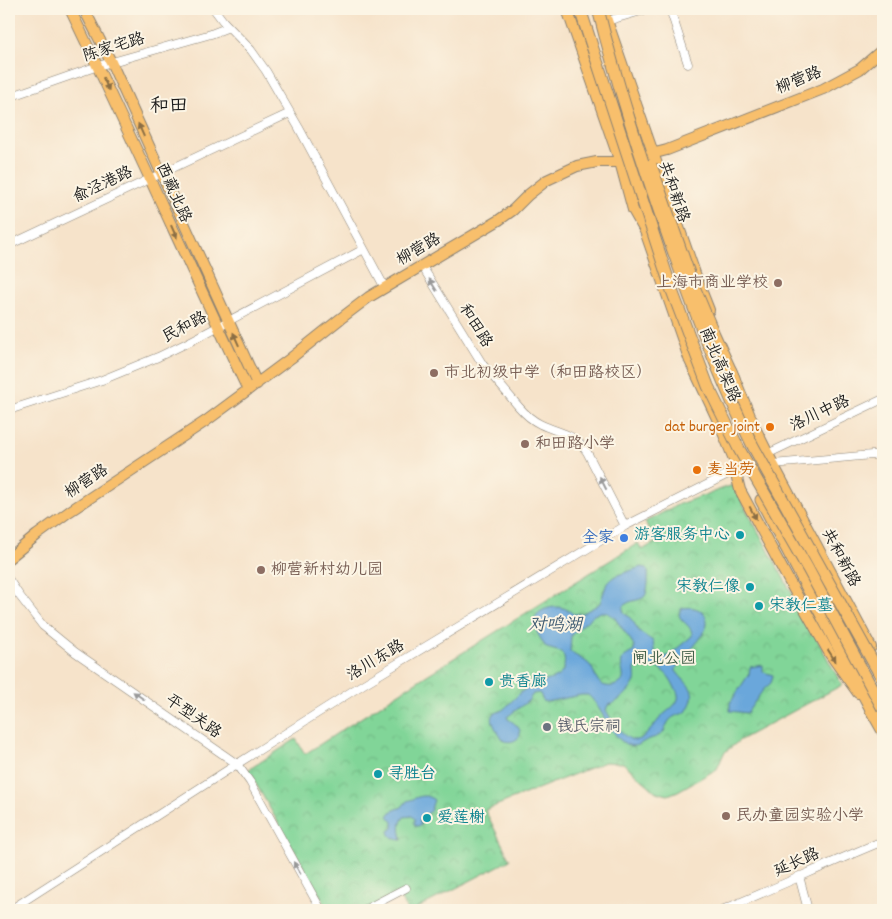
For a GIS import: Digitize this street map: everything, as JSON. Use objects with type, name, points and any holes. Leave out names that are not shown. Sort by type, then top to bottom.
[{"type":"highway","name":"南北高架路","points":[[580,9],[671,288],[708,386],[739,448],[808,569],[878,712]]},
{"type":"highway","name":"南北高架路","points":[[594,9],[651,190],[684,283],[736,414],[883,680]]},
{"type":"highway","points":[[598,9],[616,77]]},
{"type":"highway","points":[[627,112],[652,165],[692,282],[734,378]]},
{"type":"highway","points":[[739,448],[761,500],[842,653],[878,712]]},
{"type":"main road","name":"西藏北路","points":[[70,9],[248,390]]},
{"type":"main road","name":"西藏北路","points":[[84,9],[111,62],[257,384]]},
{"type":"main road","points":[[567,9],[642,215],[645,231],[690,361],[738,468],[737,478],[740,490],[830,654],[878,712]]},
{"type":"main road","points":[[576,9],[623,162]]},
{"type":"main road","name":"共和新路","points":[[598,9],[649,156]]},
{"type":"main road","name":"共和新路","points":[[603,9],[649,156],[656,190],[716,352],[734,378],[755,428],[773,464],[883,670]]},
{"type":"main road","name":"柳营路","points":[[9,558],[70,511],[206,421],[302,350],[353,309],[499,220],[547,180],[577,166],[597,162],[623,162],[667,150],[823,89],[860,69],[883,49]]},
{"type":"main road","points":[[738,468],[747,472],[849,652],[878,712],[883,732]]},
{"type":"street","points":[[214,9],[262,64],[385,288]]},
{"type":"street","points":[[607,22],[648,9]]},
{"type":"street","points":[[670,9],[688,64]]},
{"type":"street","name":"陈家宅路","points":[[10,94],[229,27]]},
{"type":"street","name":"俞泾港路","points":[[9,245],[290,113]]},
{"type":"street","name":"民和路","points":[[9,410],[120,373],[168,352],[364,248]]},
{"type":"street","name":"和田路","points":[[422,266],[483,365],[525,414],[540,424],[567,434],[582,445],[625,526]]},
{"type":"street","name":"洛川中路","points":[[768,454],[883,399]]},
{"type":"street","name":"洛川东路","points":[[10,910],[362,685],[625,526],[768,454]]},
{"type":"street","points":[[773,464],[883,454]]},
{"type":"street","name":"平型关路","points":[[9,580],[43,626],[75,652],[237,764],[250,782],[321,910]]},
{"type":"street","name":"延长路","points":[[722,910],[883,840]]},
{"type":"street","points":[[799,876],[808,910]]},
{"type":"street","points":[[364,910],[406,888]]},
{"type":"green space","name":"闸北公园","points":[[733,485],[842,685],[740,740],[724,753],[717,769],[668,795],[656,792],[623,763],[605,762],[485,810],[510,860],[414,910],[407,910],[398,894],[368,910],[328,910],[248,770],[296,739],[305,754],[638,543],[642,550],[656,542],[645,522],[679,504]]},
{"type":"water","name":"对鸣湖","points":[[641,567],[647,568],[648,584],[645,596],[629,602],[624,606],[623,610],[640,632],[653,641],[654,650],[657,656],[661,658],[668,656],[692,636],[691,631],[679,616],[682,608],[690,607],[696,609],[701,611],[706,617],[707,625],[704,632],[676,669],[689,686],[692,694],[690,705],[686,712],[671,719],[661,735],[633,746],[620,740],[588,695],[546,702],[543,701],[539,693],[533,694],[528,701],[507,717],[518,727],[520,734],[514,741],[505,741],[492,720],[494,714],[504,709],[528,687],[559,675],[564,667],[564,659],[561,652],[547,648],[539,636],[534,622],[536,616],[542,610],[555,607],[566,609],[573,614],[581,614],[600,603],[607,583],[615,576]],"holes":[[[606,612],[614,617],[634,647],[634,651],[625,656],[622,661],[622,682],[611,686],[601,684],[589,664],[570,651],[573,633],[594,615]],[[644,663],[655,666],[666,674],[672,682],[678,698],[677,702],[646,735],[638,740],[634,740],[621,732],[606,710],[608,705],[620,699],[630,689],[635,680],[635,669],[638,665]]]},
{"type":"water","points":[[763,665],[763,672],[773,675],[771,683],[763,690],[747,713],[730,711],[730,703],[749,674],[750,667]]},
{"type":"water","points":[[426,796],[434,800],[430,812],[422,816],[419,822],[421,823],[420,826],[415,826],[415,819],[412,816],[404,817],[400,825],[402,840],[392,837],[389,831],[393,828],[393,822],[388,816],[392,811],[402,807],[407,801]]},
{"type":"place","name":"上海市商业学校","points":[[778,283]]},
{"type":"place","name":"市北初级中学（和田路校区）","points":[[434,373]]},
{"type":"place","name":"dat burger joint","points":[[770,427]]},
{"type":"place","name":"和田路小学","points":[[525,444]]},
{"type":"place","name":"麦当劳","points":[[697,470]]},
{"type":"place","name":"游客服务中心","points":[[740,535]]},
{"type":"place","name":"全家","points":[[624,538]]},
{"type":"place","name":"柳营新村幼儿园","points":[[261,570]]},
{"type":"place","name":"宋教仁像","points":[[750,587]]},
{"type":"place","name":"宋教仁墓","points":[[759,606]]},
{"type":"place","name":"贵香廊","points":[[489,682]]},
{"type":"place","name":"钱氏宗祠","points":[[547,727]]},
{"type":"place","name":"寻胜台","points":[[378,774]]},
{"type":"place","name":"民办童园实验小学","points":[[726,816]]},
{"type":"place","name":"爱莲榭","points":[[427,818]]},
{"type":"district","name":"和田","points":[[169,107]]}]
